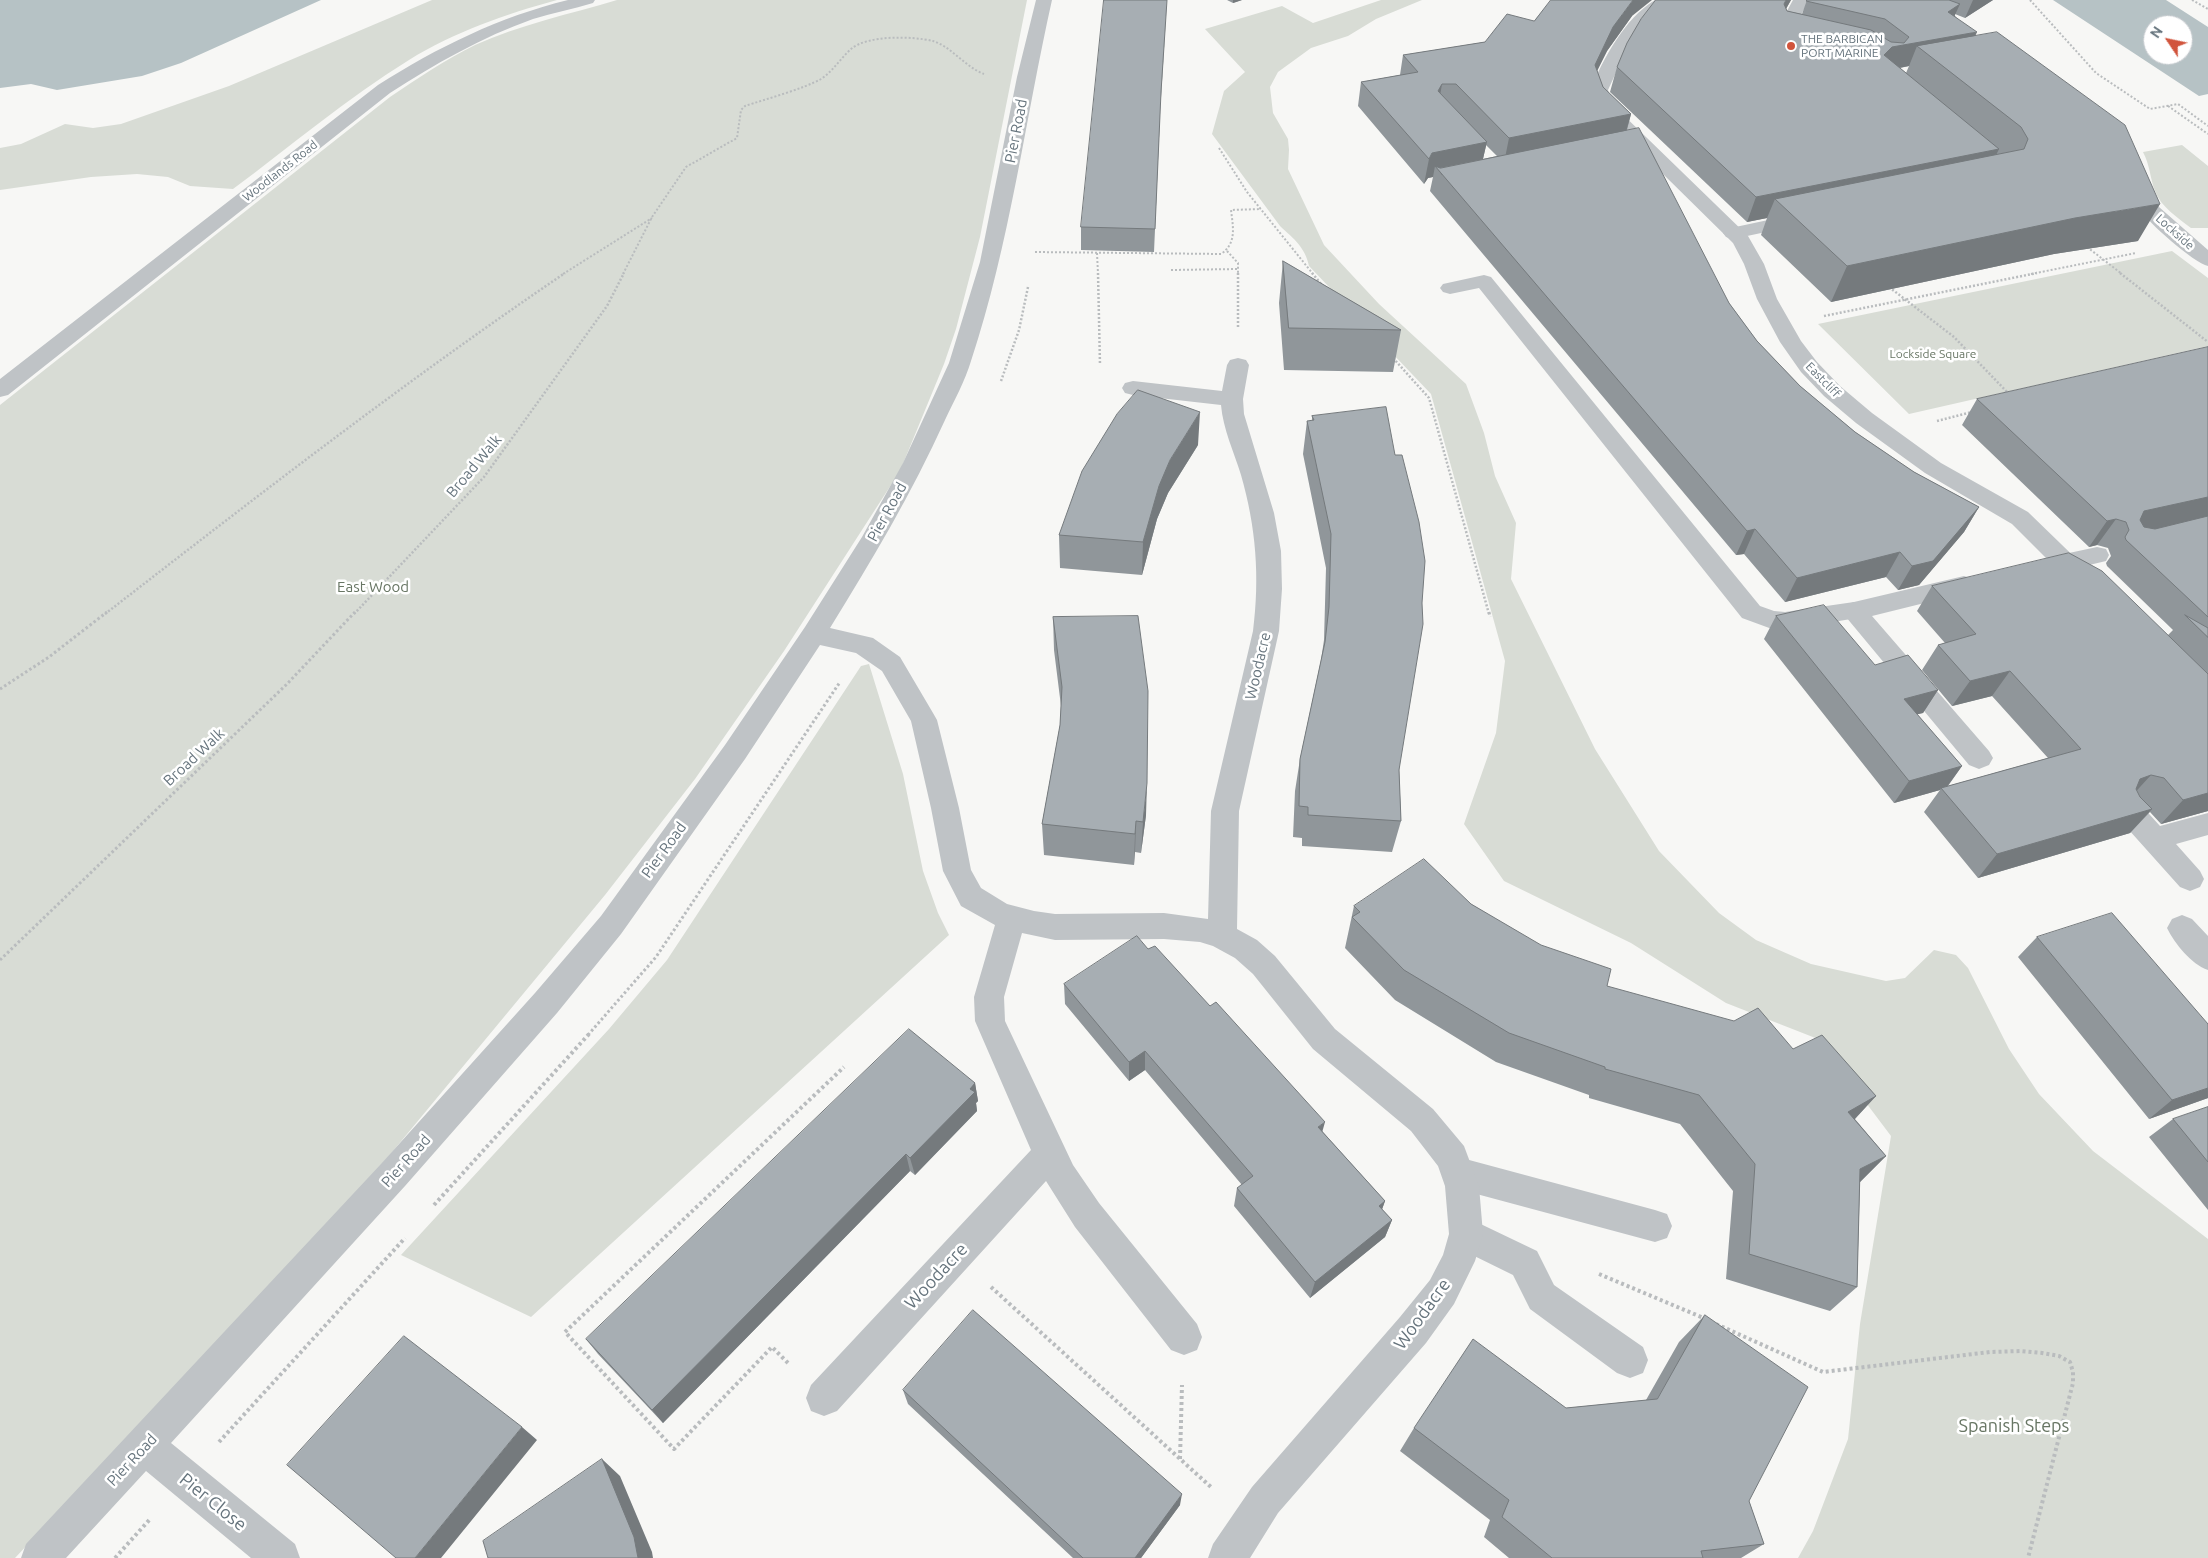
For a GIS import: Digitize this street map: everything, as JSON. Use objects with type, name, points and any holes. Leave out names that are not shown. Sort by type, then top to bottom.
[{"type":"street","name":"Woodlands Road","points":[[0,390],[384,89],[458,44],[529,15],[587,0]]},
{"type":"street","name":"Pier Road","points":[[40,1558],[387,1182],[546,1003],[611,925],[735,752],[814,634],[872,539],[914,463],[960,363],[990,262],[1026,77],[1044,0]]},
{"type":"street","points":[[1800,0],[1785,29],[1820,37]]},
{"type":"street","name":"Eastcliff","points":[[1661,1],[1647,13],[1619,52],[1599,90],[1604,106],[1740,240],[1754,264],[1767,300],[1782,325],[1800,354],[1832,392],[1933,468],[2020,518],[2098,595]]},
{"type":"street","points":[[1621,147],[1640,143]]},
{"type":"street","name":"Lockside","points":[[2134,162],[2150,209],[2186,243],[2208,260]]},
{"type":"street","points":[[1734,233],[1822,215]]},
{"type":"street","points":[[1450,288],[1484,281],[1751,612],[1772,620],[1786,621],[1854,611],[1987,580]]},
{"type":"street","name":"Woodacre","points":[[1222,936],[1225,811],[1266,631],[1272,572],[1265,520],[1234,422],[1232,399],[1238,365]]},
{"type":"street","points":[[1133,388],[1232,399]]},
{"type":"street","points":[[2035,569],[2097,555]]},
{"type":"street","points":[[1854,611],[1978,758]]},
{"type":"street","name":"Woodacre","points":[[814,634],[864,646],[891,664],[924,720],[945,808],[956,871],[971,897],[984,907],[1010,919],[1055,927],[1164,926],[1200,929],[1222,936],[1252,954],[1324,1038],[1422,1120],[1448,1152],[1458,1173],[1462,1186],[1466,1234],[1458,1261],[1442,1292],[1413,1330],[1265,1500],[1227,1558]]},
{"type":"street","points":[[2130,812],[2190,879]]},
{"type":"street","points":[[2154,839],[2208,824]]},
{"type":"street","points":[[1010,919],[989,997],[988,1012],[990,1021],[1049,1154],[1087,1215],[1184,1337]]},
{"type":"street","points":[[2182,928],[2208,957]]},
{"type":"street","name":"Woodacre","points":[[824,1398],[1049,1154]]},
{"type":"street","points":[[1458,1173],[1655,1226]]},
{"type":"street","points":[[1466,1234],[1525,1263],[1542,1297],[1630,1360]]},
{"type":"street","name":"Pier Close","points":[[144,1446],[281,1558]]},
{"type":"path","points":[[2030,0],[2096,73],[2150,109],[2178,104],[2208,126]]},
{"type":"path","points":[[2192,0],[2208,10]]},
{"type":"path","name":"Broad Walk","points":[[0,960],[287,684],[484,477],[607,306],[652,217],[686,167],[704,155],[737,138],[741,110],[745,106],[820,80],[828,75],[857,44],[874,40],[925,39],[941,44],[946,49]]},
{"type":"path","points":[[2168,106],[2208,134]]},
{"type":"path","points":[[1219,148],[1247,192],[1323,286]]},
{"type":"path","points":[[1035,252],[1218,254],[1227,251],[1234,242],[1231,210],[1261,209]]},
{"type":"path","points":[[0,689],[49,657],[447,353],[596,251],[652,217]]},
{"type":"path","points":[[2080,242],[2208,342]]},
{"type":"path","points":[[1782,325],[2186,243]]},
{"type":"path","points":[[1227,251],[1238,263],[1238,365]]},
{"type":"path","points":[[1097,253],[1101,384],[1133,388]]},
{"type":"path","points":[[1171,270],[1238,269]]},
{"type":"path","points":[[1882,281],[1977,359],[2010,394]]},
{"type":"path","points":[[1388,354],[1430,398],[1490,617]]},
{"type":"path","points":[[1885,433],[1981,410]]},
{"type":"path","points":[[824,1398],[772,1347],[674,1449],[564,1332],[844,1067]]},
{"type":"path","points":[[956,1255],[1251,1523]]},
{"type":"path","points":[[1632,1288],[1756,1340],[1822,1372],[1990,1352],[2021,1351],[2059,1356],[2070,1362],[2073,1372],[2071,1392],[2028,1558]]},
{"type":"path","points":[[1180,1460],[1184,1337]]},
{"type":"green space","points":[[432,0],[557,0],[519,11],[462,32],[426,50],[364,90],[233,189],[190,186],[168,177],[137,174],[91,177],[0,190],[0,148],[21,144],[65,124],[93,128],[121,124],[229,86]]},
{"type":"green space","name":"East Wood","points":[[617,0],[1027,0],[980,237],[956,329],[944,364],[900,471],[784,651],[695,779],[605,895],[364,1186],[15,1558],[0,1558],[0,405],[390,97],[411,83],[453,57],[492,38]]},
{"type":"green space","name":"Spanish Steps","points":[[1381,0],[1422,0],[1376,19],[1348,36],[1311,48],[1278,72],[1270,87],[1273,113],[1288,139],[1288,169],[1324,245],[1379,304],[1466,384],[1484,433],[1495,476],[1516,523],[1511,579],[1595,749],[1659,851],[1719,913],[1756,940],[1811,964],[1886,981],[1905,978],[1934,950],[1956,955],[1968,968],[2009,1049],[2039,1094],[2093,1151],[2208,1239],[2208,1558],[1798,1558],[1813,1531],[1848,1439],[1860,1324],[1891,1136],[1818,1039],[1726,1003],[1631,943],[1504,881],[1464,824],[1496,733],[1505,661],[1431,394],[1309,266],[1302,248],[1280,226],[1212,134],[1224,91],[1245,72],[1205,29],[1282,6],[1313,23]]},
{"type":"green space","points":[[2182,145],[2208,166],[2208,228],[2191,228],[2170,212],[2161,202],[2153,186],[2143,152]]},
{"type":"green space","name":"Lockside Square","points":[[2172,251],[2208,278],[2208,346],[1909,414],[1818,324]]},
{"type":"green space","points":[[869,664],[903,774],[923,871],[938,913],[949,935],[531,1317],[401,1255],[609,1029],[667,960],[861,666]]},
{"type":"shaded area","points":[[0,0],[321,0],[181,63],[142,76],[57,90],[31,84],[0,88]]},
{"type":"shaded area","points":[[2053,0],[2166,0],[2189,15],[2143,15],[2143,59]]},
{"type":"shaded area","points":[[2193,17],[2208,27],[2208,94],[2199,96],[2152,65],[2193,65]]},
{"type":"building","points":[[1104,0],[1167,0],[1155,229],[1081,227]]},
{"type":"building","points":[[1551,0],[1633,0],[1613,27],[1595,65],[1603,87],[1631,114],[1509,138],[1456,84],[1442,84],[1438,91],[1487,142],[1432,153],[1429,159],[1361,82],[1418,72],[1403,55],[1485,42],[1507,14],[1534,21]]},
{"type":"building","points":[[1656,0],[1786,0],[1784,4],[1787,11],[1871,30],[1891,42],[1904,43],[1909,37],[1885,19],[1806,1],[1949,0],[1960,4],[1948,12],[1977,32],[1892,47],[1884,55],[1999,149],[1756,197],[1617,67],[1627,43],[1641,19]]},
{"type":"building","points":[[1997,32],[2125,125],[2160,204],[2075,218],[1847,266],[1775,199],[2024,149],[2028,139],[2021,127],[1917,46]]},
{"type":"building","points":[[1639,128],[1729,303],[1757,341],[1800,386],[1855,432],[1914,472],[1979,507],[1933,561],[1912,566],[1900,552],[1797,578],[1755,529],[1747,531],[1435,166],[1440,168]]},
{"type":"building","points":[[1283,261],[1401,330],[1289,328]]},
{"type":"building","points":[[2208,347],[2208,497],[2144,511],[2140,520],[2144,527],[2155,529],[2208,516],[2208,617],[2126,540],[2125,537],[2129,530],[2126,522],[2116,519],[2107,521],[1977,399]]},
{"type":"building","points":[[1138,390],[1200,412],[1170,460],[1159,486],[1143,542],[1059,535],[1082,471],[1117,414]]},
{"type":"building","points":[[1386,407],[1395,455],[1402,455],[1419,522],[1425,561],[1422,603],[1423,624],[1399,770],[1401,821],[1308,815],[1308,807],[1299,806],[1300,759],[1325,642],[1329,607],[1331,534],[1307,421],[1314,420],[1312,416]]},
{"type":"building","points":[[2069,553],[2102,571],[2208,674],[2208,793],[2183,800],[2164,778],[2151,775],[2140,779],[2136,789],[2140,797],[2152,809],[1997,854],[1941,788],[2081,749],[2010,671],[1970,681],[1938,645],[1976,634],[1932,586]]},
{"type":"building","points":[[1824,605],[1875,665],[1908,655],[1938,690],[1904,699],[1962,766],[1909,781],[1776,616]]},
{"type":"building","points":[[2185,615],[2208,628],[2208,637]]},
{"type":"building","points":[[1138,616],[1148,691],[1147,783],[1143,822],[1136,821],[1135,834],[1042,824],[1060,725],[1062,687],[1053,617]]},
{"type":"building","points":[[1424,859],[1471,904],[1541,945],[1611,969],[1607,986],[1734,1021],[1758,1008],[1793,1049],[1822,1035],[1876,1096],[1848,1112],[1886,1156],[1860,1169],[1857,1287],[1749,1254],[1755,1164],[1699,1095],[1605,1069],[1605,1067],[1509,1033],[1404,970],[1352,917],[1360,912],[1354,906]]},
{"type":"building","points":[[2112,913],[2208,1024],[2208,1088],[2172,1100],[2037,937]]},
{"type":"building","points":[[1137,936],[1148,949],[1155,946],[1210,1006],[1216,1002],[1325,1122],[1318,1127],[1385,1201],[1379,1206],[1392,1220],[1315,1282],[1237,1188],[1253,1176],[1145,1051],[1129,1062],[1064,984]]},
{"type":"building","points":[[909,1029],[975,1083],[970,1089],[975,1092],[910,1158],[906,1154],[652,1410],[586,1339]]},
{"type":"building","points":[[2208,1107],[2208,1162],[2173,1119]]},
{"type":"building","points":[[973,1310],[1182,1494],[1135,1558],[1083,1558],[903,1390]]},
{"type":"building","points":[[1705,1315],[1808,1387],[1749,1501],[1764,1544],[1701,1551],[1703,1558],[1552,1558],[1502,1517],[1509,1500],[1414,1428],[1473,1339],[1566,1408],[1657,1399]]},
{"type":"building","points":[[404,1336],[522,1427],[415,1558],[396,1558],[287,1465]]},
{"type":"building","points":[[602,1459],[634,1537],[638,1558],[488,1558],[483,1541]]},
{"type":"place","name":"THE BARBICAN PORT MARINE","points":[[1791,46]]}]
